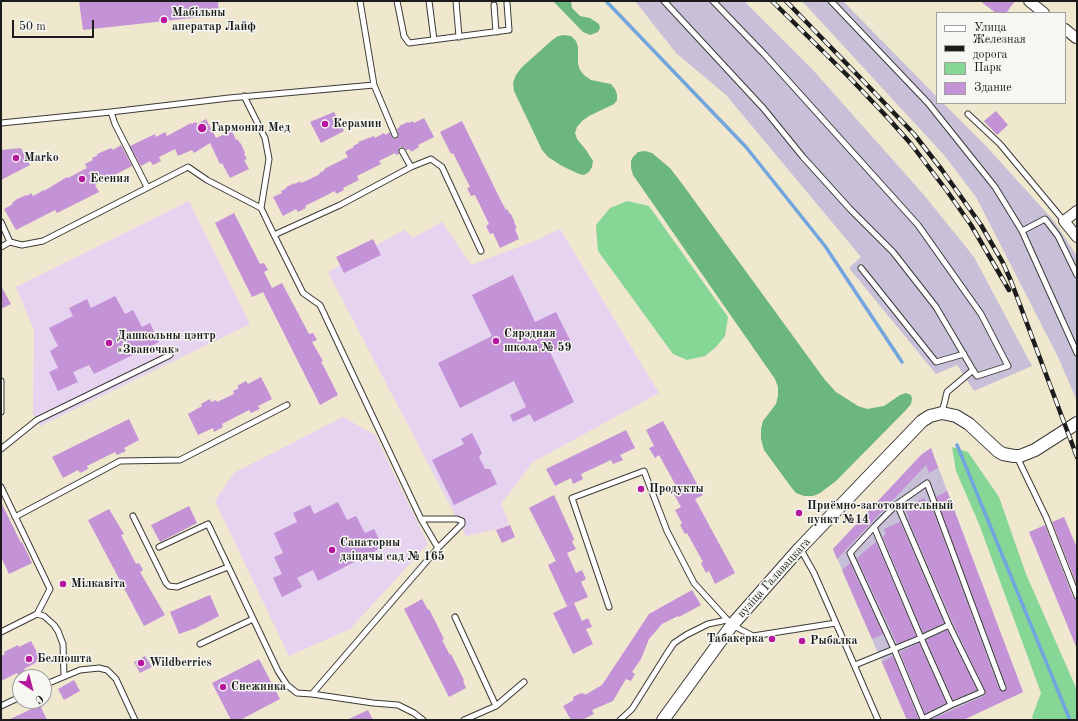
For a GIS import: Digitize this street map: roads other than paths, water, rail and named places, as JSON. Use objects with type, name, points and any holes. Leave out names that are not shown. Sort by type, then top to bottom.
[{"type":"street","points":[[1029,1],[1043,12]]},
{"type":"street","points":[[1066,30],[1076,38]]},
{"type":"street","points":[[1077,211],[1064,221],[1077,237]]},
{"type":"street","points":[[942,413],[960,418],[998,450],[1010,456],[1016,456],[1034,450],[1077,422]]},
{"type":"street","name":"вуліца Галавацкага","points":[[663,720],[730,623],[918,424],[930,416],[942,413]]},
{"type":"lane","points":[[360,1],[374,85],[394,135]]},
{"type":"lane","points":[[397,1],[404,36],[409,43],[509,30],[507,3]]},
{"type":"lane","points":[[429,1],[434,40]]},
{"type":"lane","points":[[456,1],[459,37]]},
{"type":"lane","points":[[664,1],[764,109],[808,162],[893,252],[936,307],[977,376],[1008,366],[981,314],[923,231],[764,54],[713,1]]},
{"type":"lane","points":[[831,1],[928,103],[995,187],[1022,231],[1077,353]]},
{"type":"lane","points":[[494,5],[496,32]]},
{"type":"lane","points":[[1,123],[244,96],[374,85]]},
{"type":"lane","points":[[244,96],[265,138],[268,159],[261,208],[303,293],[320,305],[421,519],[438,548]]},
{"type":"lane","points":[[110,112],[147,187]]},
{"type":"lane","points":[[968,114],[1000,144],[1064,221]]},
{"type":"lane","points":[[402,151],[411,167]]},
{"type":"lane","points":[[274,235],[340,205],[411,167],[431,159],[442,167],[481,251]]},
{"type":"lane","points":[[1,247],[10,242],[22,245],[43,241],[188,167],[207,180],[261,208]]},
{"type":"lane","points":[[1022,231],[1045,219],[1058,236],[1077,275]]},
{"type":"lane","points":[[1,222],[10,242]]},
{"type":"lane","points":[[861,268],[936,362],[964,354]]},
{"type":"lane","points":[[1,449],[36,420],[170,355]]},
{"type":"lane","points":[[942,413],[948,392],[973,370]]},
{"type":"lane","points":[[1,381],[1,412]]},
{"type":"lane","points":[[15,517],[120,461],[180,460],[287,405]]},
{"type":"lane","points":[[1016,456],[1046,518],[1077,596]]},
{"type":"lane","points":[[609,607],[572,498],[644,471],[667,531],[694,583],[730,623],[753,636],[836,623]]},
{"type":"lane","points":[[897,504],[949,625],[982,692],[923,719],[894,649],[850,553],[897,504],[926,483],[1003,688]]},
{"type":"lane","points":[[1,487],[50,589],[37,614],[1,632]]},
{"type":"lane","points":[[133,516],[166,583],[169,586],[177,587],[228,567]]},
{"type":"lane","points":[[312,694],[438,548],[460,527],[462,521],[457,519],[421,519]]},
{"type":"lane","points":[[159,547],[208,524],[278,671],[287,685],[296,693],[373,703],[398,704],[423,720]]},
{"type":"lane","points":[[874,527],[921,638],[952,706]]},
{"type":"lane","points":[[800,548],[814,573],[878,720]]},
{"type":"lane","points":[[37,614],[49,619],[58,631],[63,644],[64,676]]},
{"type":"lane","points":[[455,617],[496,706]]},
{"type":"lane","points":[[200,644],[253,619]]},
{"type":"lane","points":[[620,720],[632,709],[674,643],[708,624],[730,623]]},
{"type":"lane","points":[[855,665],[949,625]]},
{"type":"lane","points":[[52,682],[75,671],[99,668],[107,670],[116,678],[135,720]]},
{"type":"lane","points":[[464,720],[496,706],[524,682]]},
{"type":"lane","points":[[1,706],[12,701]]},
{"type":"waterway","points":[[606,1],[746,147],[825,246],[902,362]]},
{"type":"waterway","points":[[957,445],[1070,720]]},
{"type":"railway","points":[[772,1],[850,78],[911,144],[971,225],[1009,290]]},
{"type":"railway","points":[[786,1],[914,134],[942,170],[981,225],[1003,263],[1011,281],[1077,457]]},
{"type":"place","name":"Мабільны аператар Лайф","points":[[164,20]]},
{"type":"place","name":"Керамин","points":[[325,124]]},
{"type":"place","name":"Гармония Мед","points":[[202,128]]},
{"type":"place","name":"Marko","points":[[16,158]]},
{"type":"place","name":"Есения","points":[[82,179]]},
{"type":"place","name":"Сярэдняя школа № 59","points":[[496,341]]},
{"type":"place","name":"Дашкольны цэнтр «Званочак»","points":[[109,343]]},
{"type":"place","name":"Продукты","points":[[641,489]]},
{"type":"place","name":"Приёмно-заготовительный пункт №14","points":[[799,513]]},
{"type":"place","name":"Санаторны дзіцячы сад № 165","points":[[332,550]]},
{"type":"place","name":"Мілкавіта","points":[[63,584]]},
{"type":"place","name":"Табакерка","points":[[772,639]]},
{"type":"place","name":"Рыбалка","points":[[802,641]]},
{"type":"place","name":"Белпошта","points":[[29,659]]},
{"type":"place","name":"Wildberries","points":[[141,663]]},
{"type":"place","name":"Снежинка","points":[[223,687]]}]
